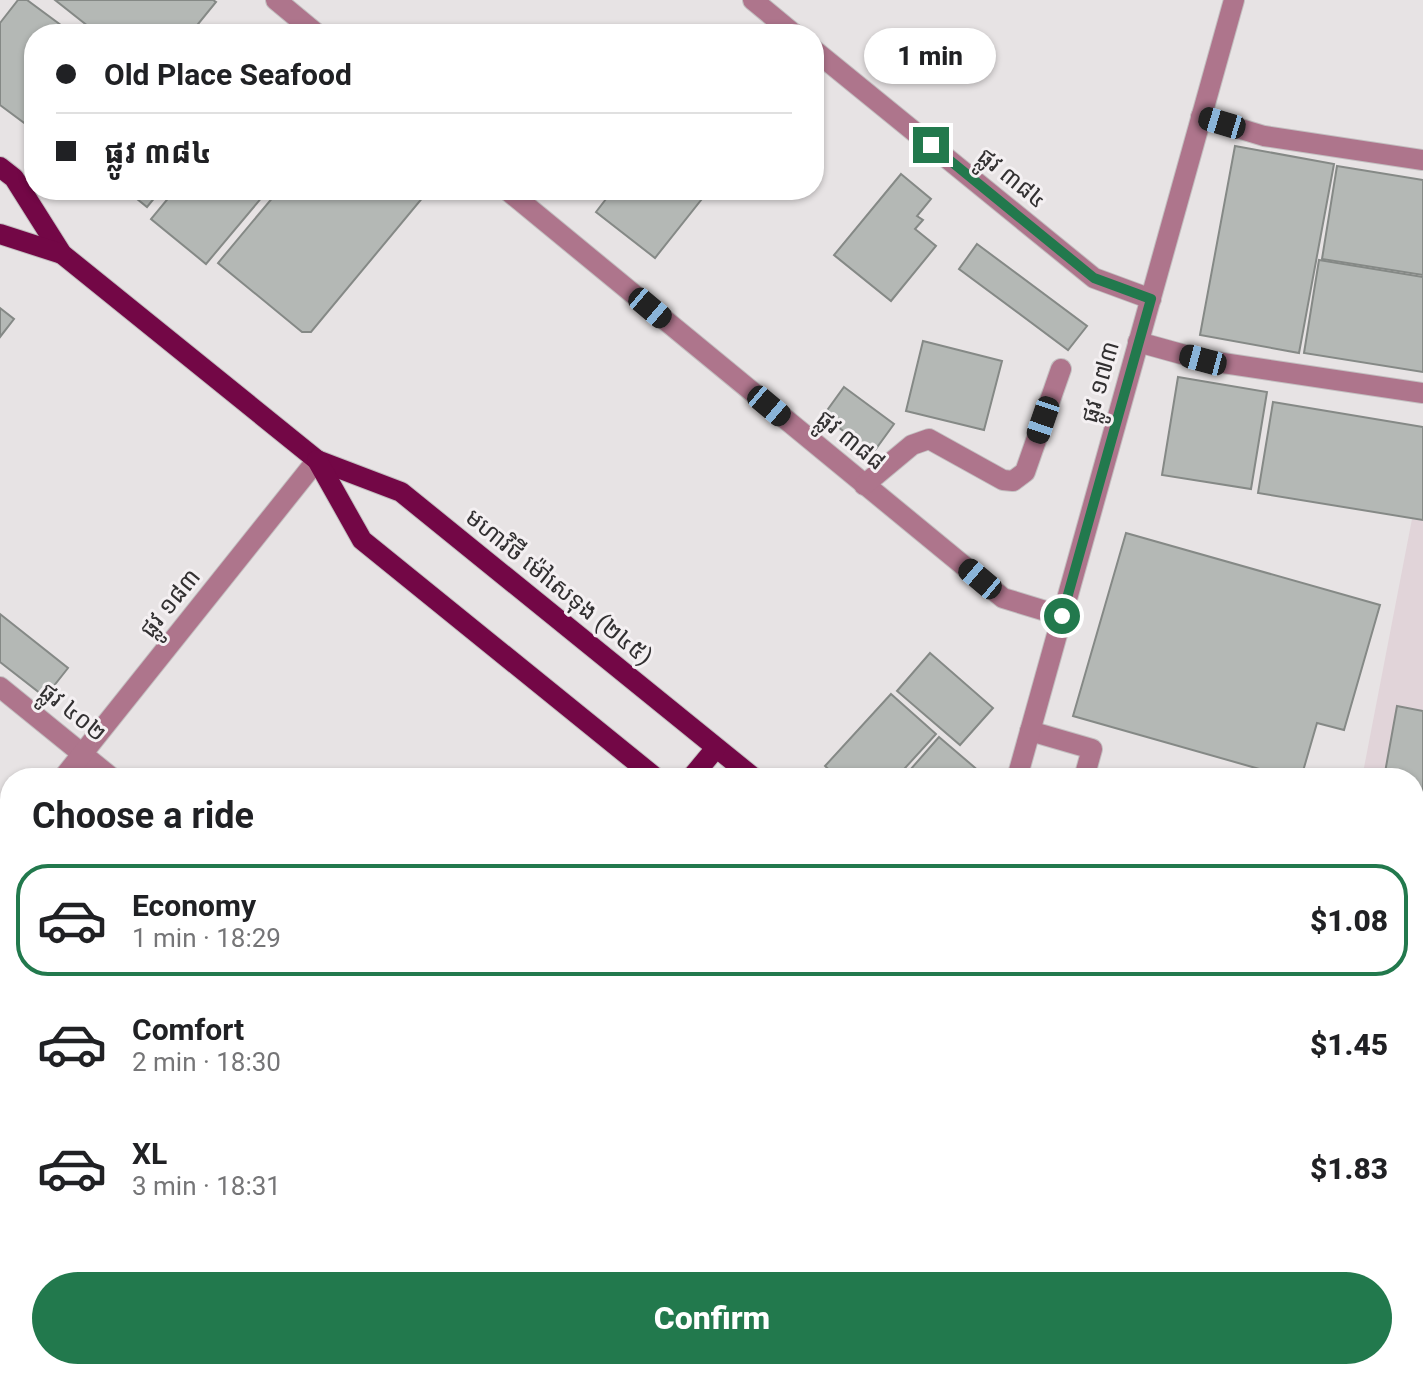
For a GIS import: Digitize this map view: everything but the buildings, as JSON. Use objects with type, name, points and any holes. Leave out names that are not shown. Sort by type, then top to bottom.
[{"type":"main road","name":"មហាវិថី ម៉ៅសេទុង (២៤៥)","points":[[0,167],[14,178],[24,194]]},
{"type":"main road","name":"មហាវិថី ម៉ៅសេទុង (២៤៥)","points":[[28,200],[62,254],[317,460],[401,492],[741,768]]},
{"type":"main road","name":"មហាវិថី ម៉ៅសេទុង (២៤៥)","points":[[0,234],[62,254]]},
{"type":"main road","name":"មហាវិថី ម៉ៅសេទុង (២៤៥)","points":[[317,460],[362,540],[644,768]]},
{"type":"main road","points":[[699,768],[716,748]]},
{"type":"street","points":[[276,0],[305,24]]},
{"type":"street","points":[[753,0],[782,24]]},
{"type":"street","name":"ផ្លូវ ១៧៣","points":[[1020,768],[1234,0]]},
{"type":"street","name":"ផ្លូវ ៣៨៤","points":[[824,58],[1094,278],[1151,299]]},
{"type":"street","points":[[1201,117],[1264,136],[1423,160]]},
{"type":"street","name":"ផ្លូវ ៣៨៨","points":[[519,200],[1003,598],[1062,616]]},
{"type":"street","points":[[1138,342],[1203,360],[1423,393]]},
{"type":"street","points":[[864,485],[912,445],[929,439],[1003,480],[1013,481],[1025,472],[1061,369]]},
{"type":"street","name":"ផ្លូវ ១៨៣","points":[[71,768],[317,460]]},
{"type":"street","name":"ផ្លូវ ៤០២","points":[[0,687],[100,768]]},
{"type":"street","points":[[1030,731],[1092,749],[1087,768]]},
{"type":"shaded area","points":[[1412,519],[1423,521],[1423,768],[1364,768]]},
{"type":"route","points":[[931,145],[1094,278],[1151,299],[1062,616]]}]
